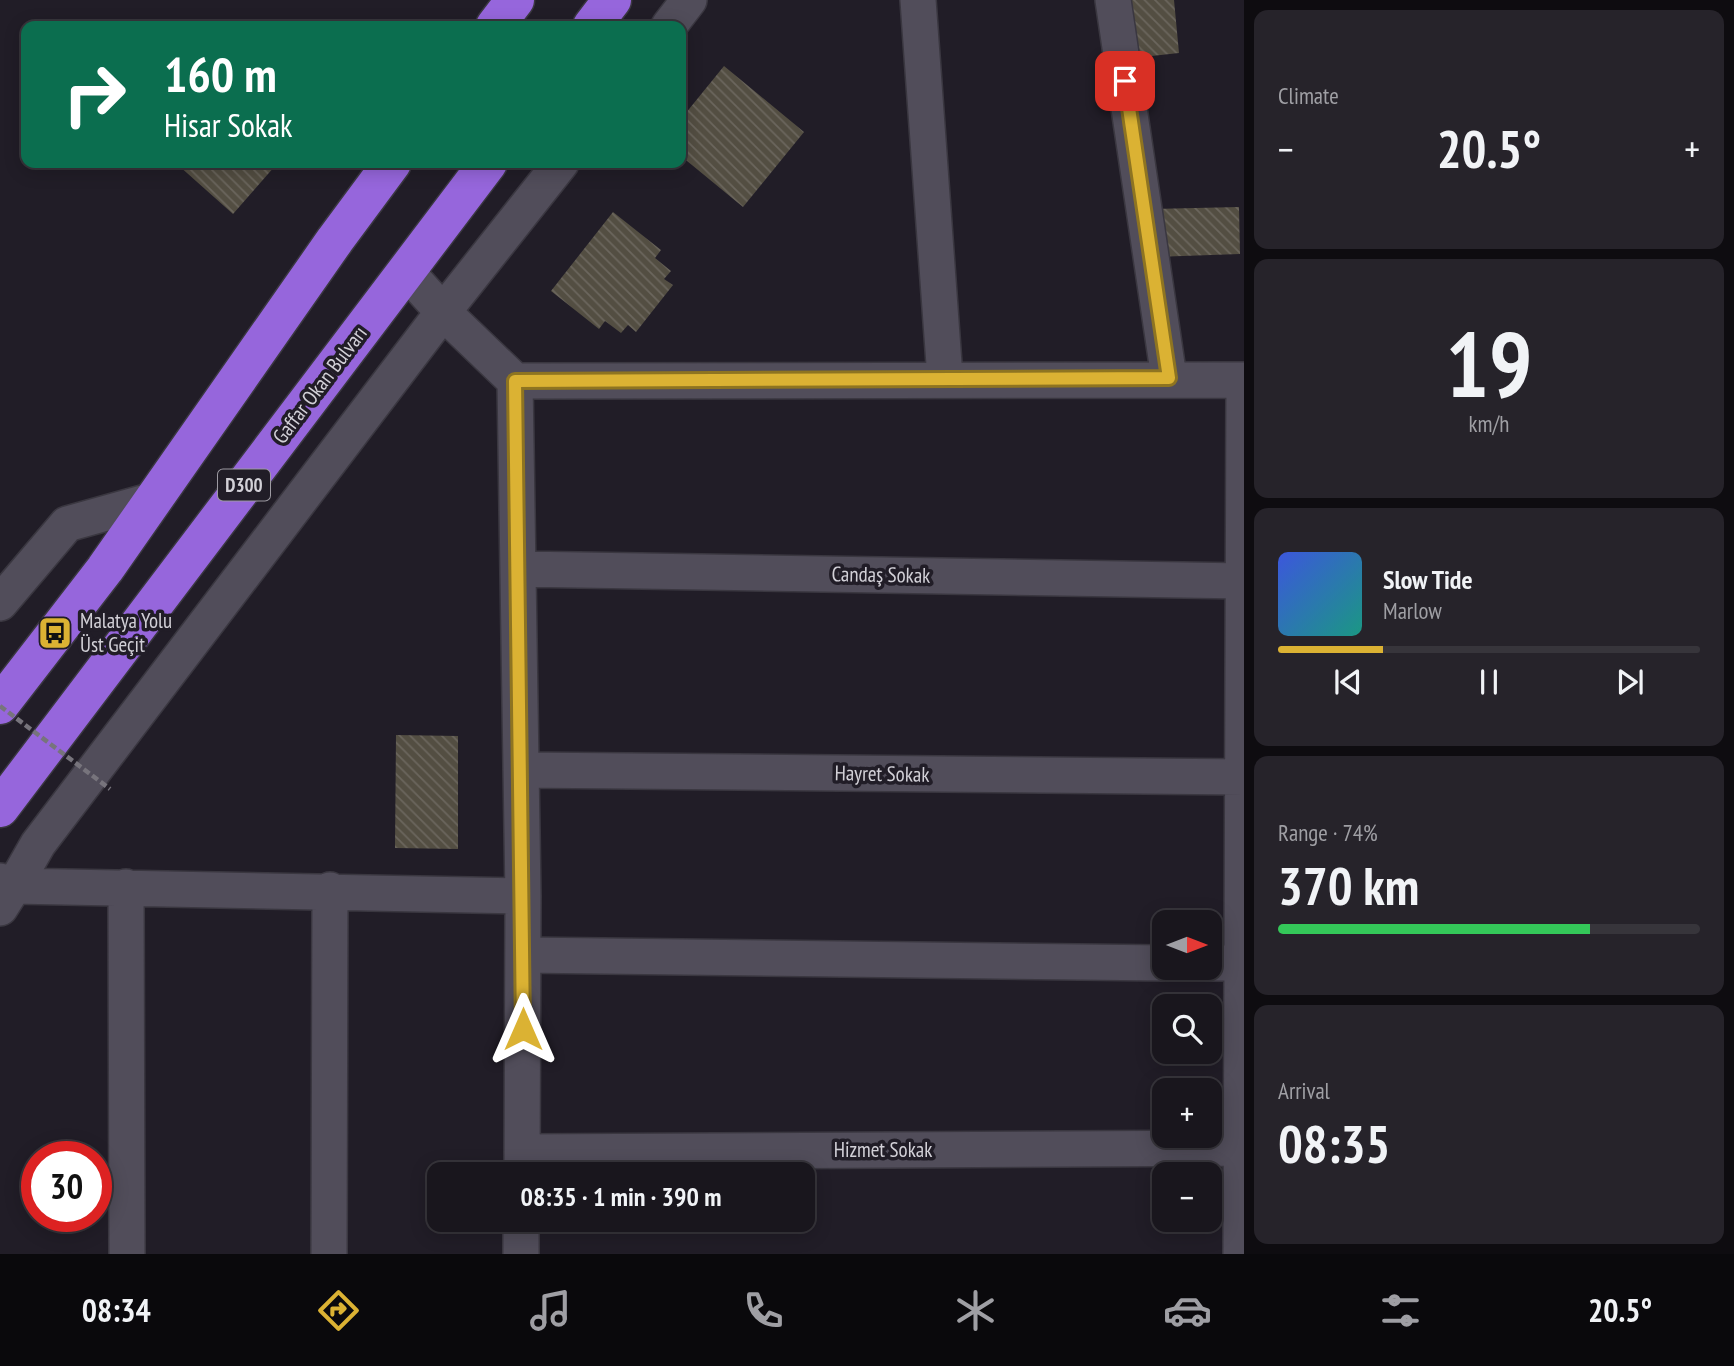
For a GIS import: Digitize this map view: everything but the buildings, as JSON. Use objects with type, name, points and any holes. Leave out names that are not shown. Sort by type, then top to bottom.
[{"type":"highway","points":[[499,21],[515,0]]},
{"type":"highway","points":[[596,21],[612,0]]},
{"type":"highway","points":[[0,706],[105,569],[335,240],[389,168]]},
{"type":"highway","name":"Gaffar Okan Bulvarı","points":[[0,808],[484,168]]},
{"type":"street","points":[[673,21],[690,0]]},
{"type":"street","points":[[918,0],[944,378]]},
{"type":"street","points":[[1113,0],[1169,378]]},
{"type":"street","points":[[5,892],[38,844],[443,312],[557,168]]},
{"type":"street","points":[[406,271],[443,312],[515,381],[944,378],[1244,380],[1244,778],[1232,963],[1243,1148],[1241,1254]]},
{"type":"street","points":[[515,381],[523,896],[522,1162]]},
{"type":"street","points":[[0,603],[67,524],[153,500]]},
{"type":"street","name":"Candaş Sokak","points":[[518,569],[1244,581]]},
{"type":"street","name":"Hayret Sokak","points":[[521,771],[1244,778]]},
{"type":"street","points":[[5,892],[126,887],[523,896]]},
{"type":"street","points":[[126,887],[127,1254]]},
{"type":"street","points":[[329,1254],[330,890]]},
{"type":"street","points":[[523,955],[1152,962]]},
{"type":"street","name":"Hizmet Sokak","points":[[570,1162],[1243,1148]]},
{"type":"street","points":[[521,1254],[522,1232]]},
{"type":"path","points":[[0,706],[110,789]]},
{"type":"place","name":"Malatya Yolu Üst Geçit","points":[[55,633]]},
{"type":"route","points":[[523,1029],[515,381],[1169,378],[1125,81]]}]
